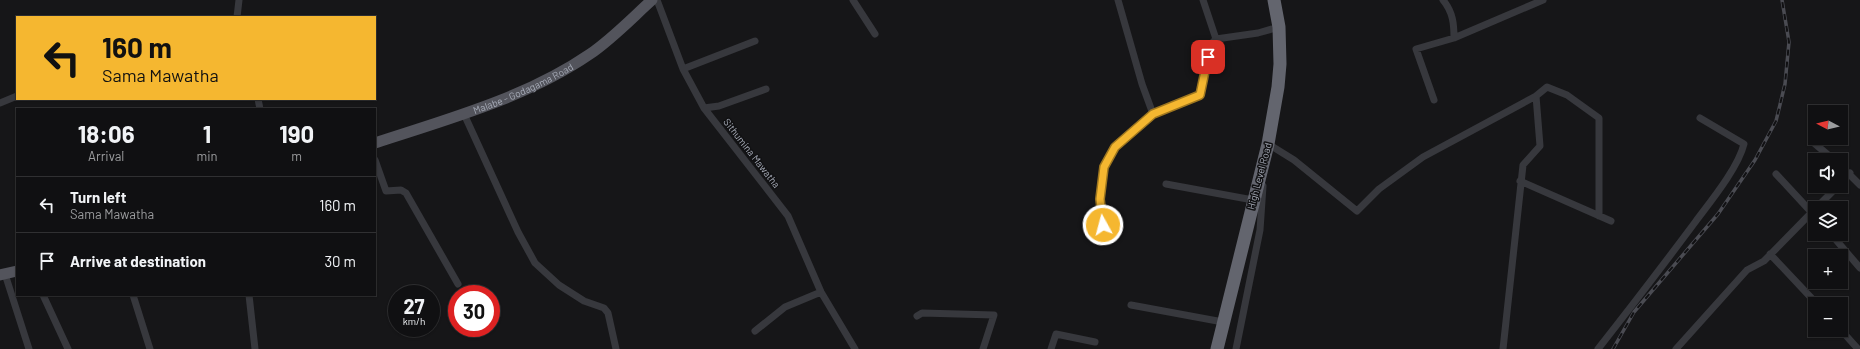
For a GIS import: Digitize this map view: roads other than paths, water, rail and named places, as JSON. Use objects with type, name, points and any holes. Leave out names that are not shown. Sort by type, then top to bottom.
[{"type":"highway","name":"High Level Road","points":[[1217,349],[1266,150],[1278,87],[1280,64],[1279,27],[1274,0]]},
{"type":"main road","name":"Malabe - Godagama Road","points":[[376,143],[464,114],[522,92],[590,54],[652,0]]},
{"type":"main road","points":[[2,275],[16,271]]},
{"type":"street","points":[[237,16],[239,0]]},
{"type":"street","name":"Sithumina Mawatha","points":[[658,0],[683,69],[704,108],[788,216],[821,292],[855,349]]},
{"type":"street","points":[[853,0],[875,34]]},
{"type":"street","points":[[1118,0],[1142,84],[1153,114]]},
{"type":"street","points":[[1203,0],[1216,39]]},
{"type":"street","points":[[1444,0],[1454,21],[1454,38]]},
{"type":"street","points":[[1434,100],[1416,49],[1454,38],[1543,0]]},
{"type":"street","points":[[1103,225],[1100,199],[1104,167],[1115,147],[1153,114],[1200,95],[1211,44],[1216,39],[1258,33],[1279,27]]},
{"type":"street","points":[[683,69],[755,41]]},
{"type":"street","points":[[1236,349],[1260,230],[1266,150],[1294,160],[1357,211],[1379,189],[1423,157],[1536,96],[1547,87],[1567,96],[1599,118],[1599,216]]},
{"type":"street","points":[[704,108],[719,106],[766,89]]},
{"type":"street","points":[[0,104],[16,96]]},
{"type":"street","points":[[1503,349],[1520,181],[1523,165],[1540,146],[1536,96]]},
{"type":"street","points":[[464,114],[518,232],[535,263],[559,285],[584,301],[604,308],[608,313],[616,349]]},
{"type":"street","points":[[1598,349],[1686,235],[1741,155],[1744,144],[1700,118]]},
{"type":"street","points":[[1817,145],[1826,153]]},
{"type":"street","points":[[376,163],[386,191],[401,190],[406,193],[458,284]]},
{"type":"street","points":[[1850,173],[1860,185]]},
{"type":"street","points":[[1776,174],[1808,205]]},
{"type":"street","points":[[1520,181],[1611,222]]},
{"type":"street","points":[[1166,184],[1253,200]]},
{"type":"street","points":[[1825,201],[1832,193]]},
{"type":"street","points":[[1676,349],[1747,270],[1764,261],[1808,219]]},
{"type":"street","points":[[1837,241],[1860,268]]},
{"type":"street","points":[[1770,254],[1810,297]]},
{"type":"street","points":[[2,275],[29,349]]},
{"type":"street","points":[[754,330],[785,307],[821,292]]},
{"type":"street","points":[[43,296],[68,349]]},
{"type":"street","points":[[133,296],[150,349]]},
{"type":"street","points":[[249,296],[255,349]]},
{"type":"street","points":[[1131,305],[1224,322]]},
{"type":"street","points":[[917,316],[922,313],[994,315],[983,349]]},
{"type":"street","points":[[1051,349],[1056,334],[1095,342]]},
{"type":"street","points":[[1847,337],[1858,349]]},
{"type":"railway","points":[[1613,349],[1634,312],[1718,214],[1755,160],[1776,121],[1785,84],[1789,42],[1782,0]]}]
